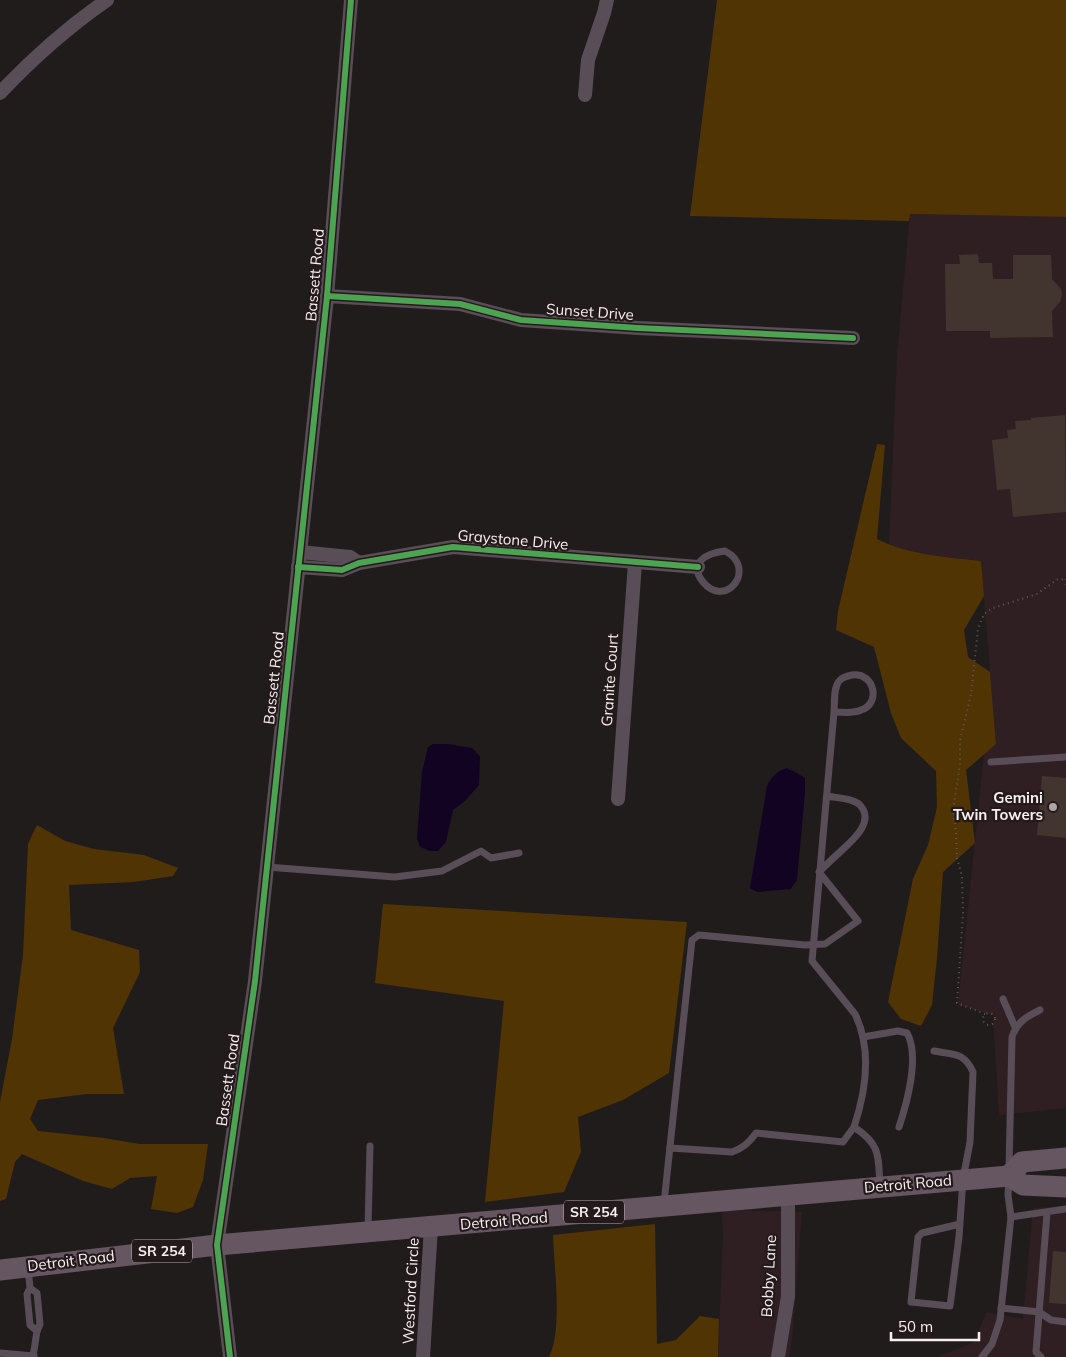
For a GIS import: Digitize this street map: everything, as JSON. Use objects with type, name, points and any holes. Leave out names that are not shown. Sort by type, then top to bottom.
[{"type":"main road","points":[[1009,1176],[1022,1162],[1066,1158]]},
{"type":"main road","name":"Detroit Road","points":[[0,1270],[217,1245],[880,1186],[1009,1176],[1023,1185],[1066,1187]]},
{"type":"street","points":[[0,93],[31,61],[77,21],[107,0]]},
{"type":"street","name":"Bassett Road","points":[[230,1357],[217,1245],[255,981],[326,296],[352,0]]},
{"type":"street","points":[[586,95],[588,60],[607,0]]},
{"type":"street","name":"Sunset Drive","points":[[326,296],[460,304],[521,320],[638,328],[853,338]]},
{"type":"street","name":"Graystone Drive","points":[[298,567],[342,570],[359,563],[453,547],[698,568]]},
{"type":"street","name":"Graystone Drive","points":[[300,552],[350,557],[359,563]]},
{"type":"street","name":"Granite Court","points":[[618,799],[635,563]]},
{"type":"street","name":"Bobby Lane","points":[[778,1357],[788,1296],[788,1195]]},
{"type":"street","name":"Westford Circle","points":[[423,1357],[431,1227]]},
{"type":"lane","points":[[725,551],[734,556],[739,564],[739,575],[734,586],[725,592],[713,590],[707,587],[699,578],[698,568],[702,559],[712,552],[725,551]]},
{"type":"lane","points":[[670,1148],[732,1152],[745,1146],[756,1133],[843,1142],[854,1127],[860,1109],[866,1073],[863,1037],[855,1014],[812,961],[836,687],[839,681],[846,676],[856,675],[870,681],[873,688],[872,698],[870,704],[864,710],[849,713],[834,712]]},
{"type":"lane","points":[[991,762],[1066,756]]},
{"type":"lane","points":[[819,872],[856,837],[864,822],[865,815],[860,805],[852,800],[827,796]]},
{"type":"lane","points":[[267,867],[394,877],[442,871],[481,851],[491,858],[519,852]]},
{"type":"lane","points":[[663,1206],[692,940],[699,934],[813,945],[825,944],[858,921],[819,872]]},
{"type":"lane","points":[[1003,999],[1015,1027]]},
{"type":"lane","points":[[986,1355],[997,1333],[1011,1217],[1008,1195],[1012,1037],[1015,1027],[1028,1015],[1040,1010]]},
{"type":"lane","points":[[863,1037],[898,1030],[907,1033],[911,1040],[912,1062],[907,1100],[899,1127]]},
{"type":"lane","points":[[934,1051],[963,1057],[973,1072],[970,1142],[964,1180],[960,1224],[950,1306],[910,1302],[918,1237],[922,1233],[960,1224]]},
{"type":"lane","points":[[854,1127],[873,1142],[878,1156],[880,1186]]},
{"type":"lane","points":[[368,1232],[370,1146]]},
{"type":"lane","points":[[1011,1217],[1066,1209]]},
{"type":"lane","points":[[1041,1357],[1036,1352],[1047,1213]]},
{"type":"lane","points":[[0,1353],[34,1356],[37,1331],[30,1325],[27,1294],[30,1288],[27,1266]]},
{"type":"lane","points":[[1001,1308],[1039,1312],[1051,1320],[1066,1322]]},
{"type":"path","points":[[985,1014],[982,1019],[990,1025],[995,1019],[994,1015],[989,1012],[985,1014],[957,1003],[962,876],[957,858],[953,810],[960,764],[960,740],[971,694],[978,629],[984,614],[993,608],[1037,594],[1058,580],[1066,580],[1066,586]]},
{"type":"shaded area","points":[[717,0],[1066,0],[1066,217],[910,214],[909,221],[690,216]]},
{"type":"shaded area","points":[[910,214],[1066,217],[1066,1108],[999,1115],[993,1015],[958,1005],[984,754],[996,744],[981,561],[916,553],[889,545],[897,356]]},
{"type":"shaded area","points":[[877,444],[885,445],[877,539],[915,552],[981,561],[984,596],[964,630],[968,657],[990,672],[996,744],[966,770],[975,843],[943,872],[932,1005],[921,1026],[901,1019],[888,1002],[913,879],[928,845],[937,807],[936,771],[901,738],[891,713],[874,647],[836,630],[838,611]]},
{"type":"shaded area","points":[[433,744],[448,744],[472,748],[480,756],[479,785],[465,801],[453,810],[446,842],[438,851],[430,851],[420,847],[417,839],[422,772],[428,747]]},
{"type":"shaded area","points":[[786,768],[805,778],[797,880],[791,889],[757,892],[750,888],[767,786],[775,775]]},
{"type":"shaded area","points":[[37,825],[65,841],[94,849],[144,855],[178,868],[173,876],[134,882],[69,885],[71,930],[139,950],[140,972],[113,1028],[124,1094],[87,1094],[38,1100],[30,1119],[38,1131],[139,1144],[208,1144],[203,1180],[193,1207],[177,1213],[151,1209],[157,1176],[130,1178],[112,1189],[83,1181],[22,1154],[15,1162],[6,1199],[0,1201],[0,1102],[12,1039],[23,955],[28,844]]},
{"type":"shaded area","points":[[383,904],[687,922],[669,1073],[623,1100],[578,1117],[581,1152],[564,1192],[485,1202],[504,1001],[375,983]]},
{"type":"shaded area","points":[[1066,1206],[1066,1357],[936,1357],[973,1343],[987,1312],[1023,1319],[1033,1208]]},
{"type":"shaded area","points":[[722,1210],[802,1212],[792,1341],[789,1357],[718,1357],[723,1236]]},
{"type":"shaded area","points":[[655,1224],[657,1344],[676,1340],[700,1316],[719,1319],[718,1357],[549,1357],[556,1331],[557,1315],[553,1235]]},
{"type":"building","points":[[978,254],[979,263],[992,263],[993,279],[1013,279],[1013,255],[1051,255],[1052,279],[1061,289],[1062,295],[1060,302],[1052,311],[1053,337],[990,338],[990,331],[946,331],[945,264],[960,264],[959,255]]},
{"type":"building","points":[[1065,415],[1066,512],[1013,517],[1010,489],[997,490],[992,440],[1008,438],[1007,430],[1016,429],[1015,421]]},
{"type":"building","name":"Gemini Twin Towers","points":[[1042,776],[1066,778],[1066,838],[1037,835]]},
{"type":"building","points":[[1053,1251],[1066,1252],[1066,1304],[1049,1303]]},
{"type":"cycle path","points":[[230,1357],[217,1245],[255,981],[327,296],[351,0]]},
{"type":"cycle path","points":[[327,296],[460,304],[521,320],[638,328],[853,338]]},
{"type":"cycle path","points":[[298,567],[342,570],[359,563],[453,547],[698,567]]},
{"type":"place","name":"Gemini Twin Towers","points":[[1053,807]]}]
